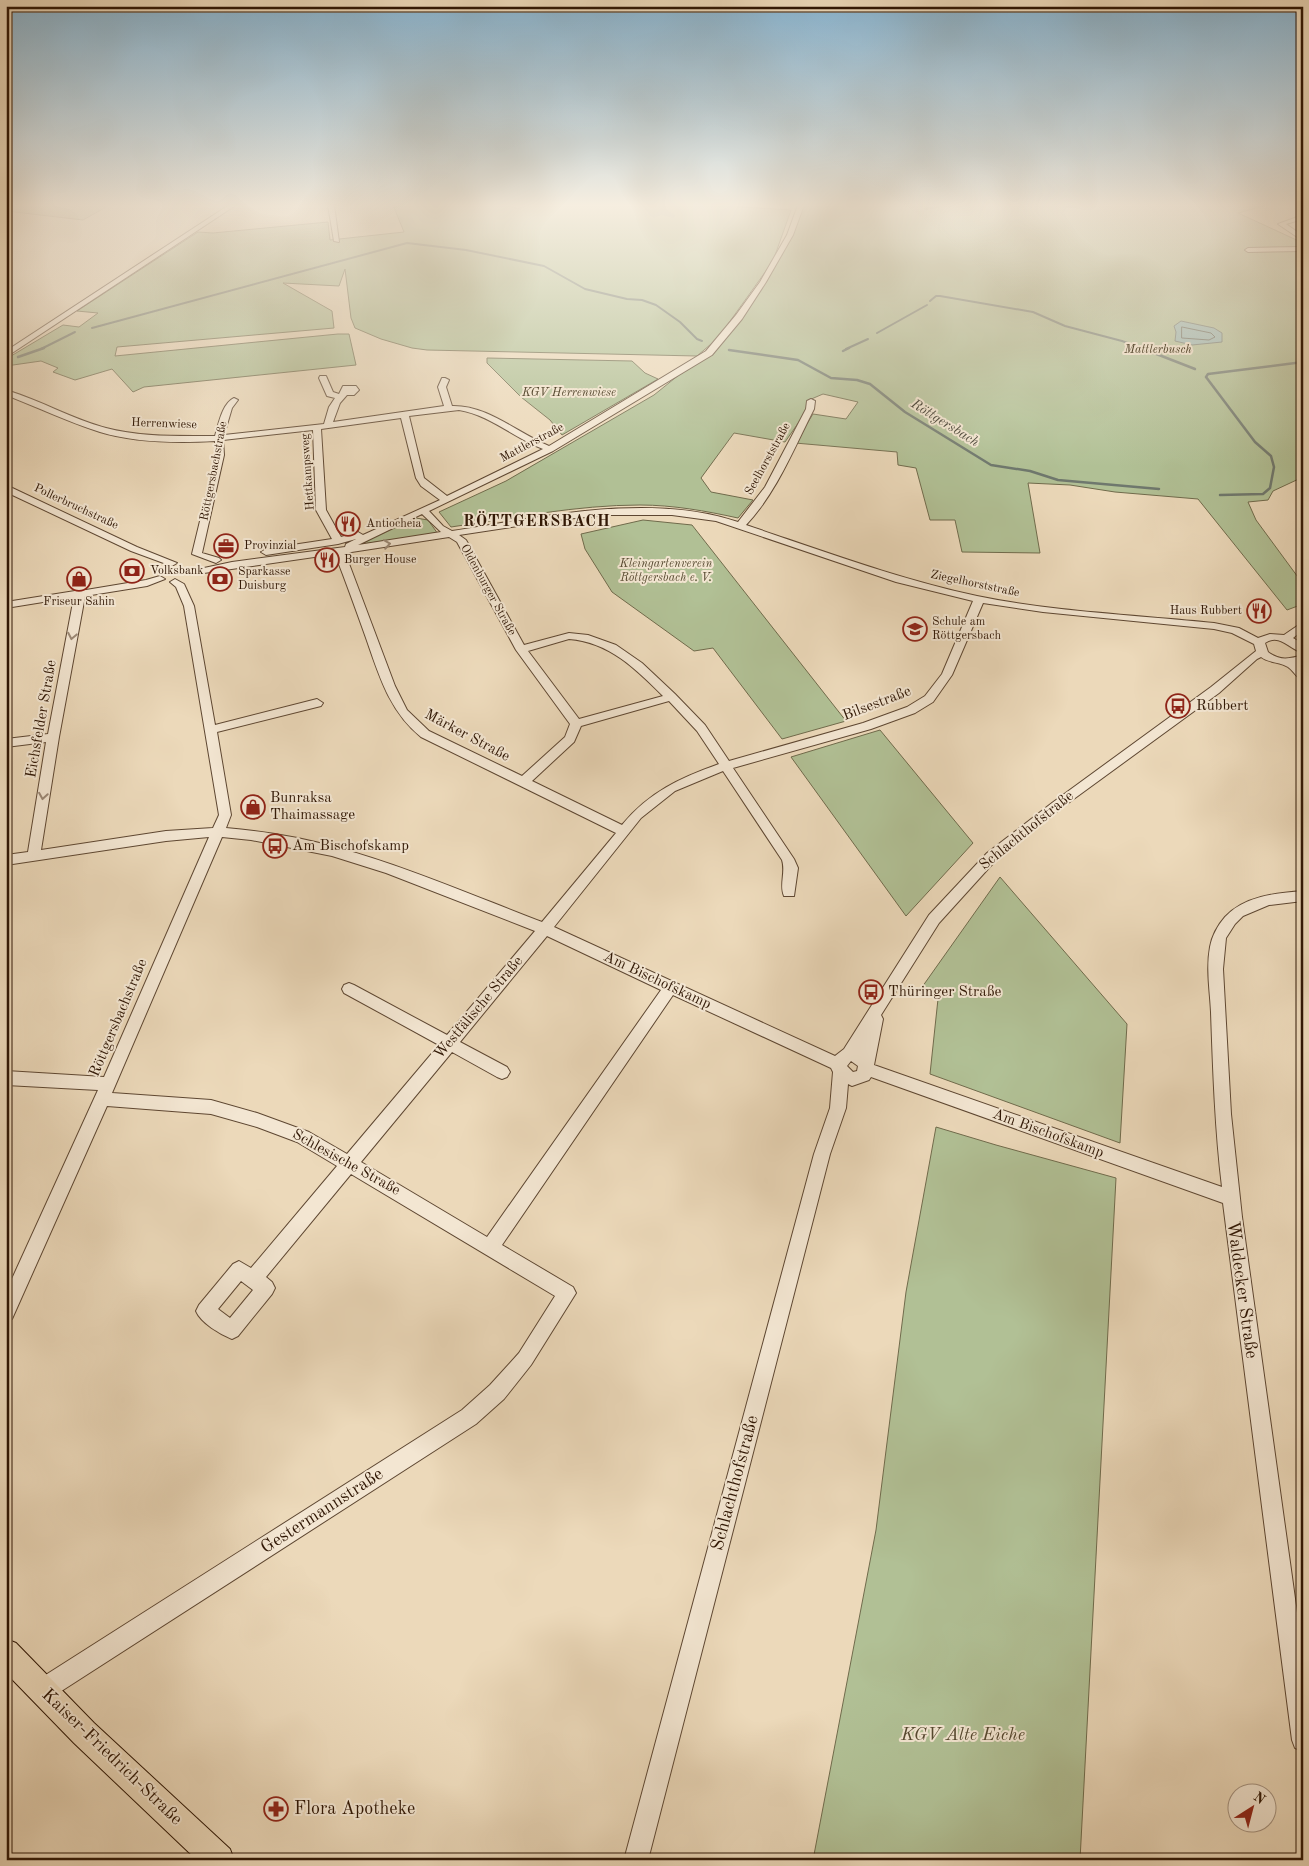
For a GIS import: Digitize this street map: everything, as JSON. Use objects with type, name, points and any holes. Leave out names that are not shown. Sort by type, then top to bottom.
[{"type":"main road","name":"Kaiser-Friedrich-Straße","points":[[6,1653],[41,1691],[219,1860]]},
{"type":"street","points":[[6,354],[100,292]]},
{"type":"street","name":"Mattlerstraße","points":[[189,569],[216,560],[339,546],[446,500],[550,449],[709,353],[739,317],[755,292]]},
{"type":"street","points":[[323,378],[330,394],[342,395],[332,410],[328,425]]},
{"type":"street","points":[[446,380],[442,387],[449,408]]},
{"type":"street","name":"Herrenwiese","points":[[6,392],[117,434],[159,438],[219,437],[328,425],[449,408],[474,409],[489,415],[522,437],[550,449]]},
{"type":"street","name":"Röttgersbachstraße","points":[[216,560],[197,554],[220,455],[219,437],[228,408],[234,400]]},
{"type":"street","name":"Seelhorststraße","points":[[740,526],[748,519],[766,491],[810,409],[810,401]]},
{"type":"street","points":[[404,414],[420,478],[430,490],[446,500]]},
{"type":"street","name":"Hettkampsweg","points":[[317,426],[321,510],[339,546]]},
{"type":"street","name":"Pollerbruchstraße","points":[[6,488],[134,549],[163,571]]},
{"type":"street","points":[[423,510],[440,528],[451,534]]},
{"type":"street","name":"Ziegelhorststraße","points":[[6,605],[81,591],[163,571],[232,565],[339,546],[451,534],[609,512],[672,512],[740,526],[900,580],[979,600],[1043,609],[1214,626],[1234,630],[1265,648]]},
{"type":"street","name":"Oldenburger Straße","points":[[451,534],[461,540],[521,650],[576,724]]},
{"type":"street","name":"Märker Straße","points":[[339,546],[396,705],[405,717],[425,734],[623,831]]},
{"type":"street","name":"Röttgersbachstraße","points":[[188,606],[190,595],[189,569]]},
{"type":"street","name":"Ziegelhorststraße","points":[[163,571],[175,582],[189,569]]},
{"type":"street","name":"Röttgersbachstraße","points":[[6,1313],[109,1084],[225,815],[188,606],[180,586],[175,582]]},
{"type":"street","name":"Ziegelhorststraße","points":[[6,596],[81,591]]},
{"type":"street","name":"Eichsfelder Straße","points":[[34,856],[53,737],[81,591]]},
{"type":"street","name":"Bilsestraße","points":[[728,766],[866,726],[911,710],[929,699],[946,676],[979,600]]},
{"type":"street","points":[[1265,648],[1285,639],[1303,625]]},
{"type":"street","name":"Oldenburger Straße","points":[[521,650],[567,636],[592,639],[609,645],[646,673],[701,728],[728,766],[788,859],[791,868],[789,892]]},
{"type":"street","points":[[1285,639],[1300,654],[1303,677]]},
{"type":"street","points":[[1265,648],[1300,654]]},
{"type":"street","name":"Schlachthofstraße","points":[[636,1860],[822,1154],[838,1108],[843,1064],[934,919],[992,856],[1064,800],[1215,690],[1265,648]]},
{"type":"street","points":[[523,782],[570,739],[576,724],[671,697]]},
{"type":"street","points":[[210,730],[317,703]]},
{"type":"street","points":[[6,743],[53,737]]},
{"type":"street","name":"Westfälische Straße","points":[[253,1279],[545,929],[637,815],[672,788],[692,778],[728,766]]},
{"type":"street","name":"Am Bischofskamp","points":[[6,860],[166,836],[219,832],[251,834],[333,851],[391,870],[545,929],[798,1047],[843,1064]]},
{"type":"street","name":"Waldecker Straße","points":[[1303,896],[1275,898],[1253,904],[1236,914],[1223,930],[1217,946],[1218,1039],[1230,1198],[1303,1740]]},
{"type":"street","points":[[491,1246],[671,987]]},
{"type":"street","points":[[349,989],[502,1072]]},
{"type":"street","name":"Schlachthofstraße","points":[[838,1108],[864,1070],[879,1009]]},
{"type":"street","points":[[859,1056],[864,1070],[852,1079],[843,1064],[859,1056]]},
{"type":"street","name":"Am Bischofskamp","points":[[864,1070],[1230,1198]]},
{"type":"street","points":[[6,1078],[109,1084]]},
{"type":"street","name":"Schlesische Straße","points":[[102,1099],[210,1107],[257,1120],[303,1137],[567,1292]]},
{"type":"street","name":"Gestermannstraße","points":[[41,1691],[469,1417],[498,1392],[525,1359],[567,1292]]},
{"type":"green space","points":[[106,292],[299,292],[332,311],[334,328],[117,347],[115,356],[349,334],[356,365],[144,387],[133,392],[112,369],[75,380],[53,372],[58,368],[41,361],[6,366],[6,359],[63,325],[79,327],[98,313],[77,311]]},
{"type":"green space","points":[[348,292],[751,292],[718,338],[697,356],[427,350],[412,348],[381,339],[355,328],[351,318]]},
{"type":"green space","name":"Mattlerbusch","points":[[758,292],[1303,292],[1303,477],[1273,491],[1268,500],[1248,502],[1256,520],[1303,584],[1303,604],[1287,610],[1198,499],[1115,492],[1070,485],[1028,483],[1040,553],[962,552],[955,520],[930,520],[916,468],[898,465],[897,452],[795,443],[813,414],[846,419],[858,402],[823,394],[809,400],[808,409],[785,442],[734,433],[701,478],[711,492],[753,500],[738,518],[677,507],[640,505],[593,507],[451,527],[439,512],[506,481],[654,395],[685,370],[702,360]]},
{"type":"green space","name":"KGV Herrenwiese","points":[[487,358],[632,361],[645,373],[658,379],[562,435],[550,420],[521,397],[487,363]]},
{"type":"green space","points":[[416,518],[428,520],[438,534],[362,544],[383,532]]},
{"type":"green space","name":"Kleingartenverein Röttgersbach e. V.","points":[[643,520],[692,525],[846,721],[782,739],[713,648],[694,651],[612,592],[585,549],[581,534]]},
{"type":"green space","points":[[880,730],[973,843],[906,916],[791,757]]},
{"type":"green space","points":[[1000,877],[1127,1024],[1120,1143],[930,1074],[938,999],[920,990]]},
{"type":"green space","name":"KGV Alte Eiche","points":[[936,1127],[1116,1178],[1080,1860],[813,1860],[876,1530],[906,1292]]},
{"type":"water","points":[[1181,321],[1214,328],[1222,333],[1222,342],[1192,345],[1175,341],[1176,332],[1174,326]]},
{"type":"waterway","name":"Röttgersbach","points":[[92,328],[225,292]]},
{"type":"waterway","name":"Röttgersbach","points":[[598,292],[627,299],[642,300],[656,305],[680,322],[697,339],[702,341]]},
{"type":"waterway","points":[[930,301],[936,296],[940,296],[1033,312],[1065,326],[1122,341],[1144,349]]},
{"type":"waterway","points":[[877,333],[927,305]]},
{"type":"waterway","name":"Röttgersbach","points":[[41,349],[75,332]]},
{"type":"waterway","points":[[846,349],[868,339]]},
{"type":"waterway","name":"Röttgersbach","points":[[18,357],[44,348]]},
{"type":"waterway","points":[[843,351],[849,348]]},
{"type":"waterway","points":[[1141,348],[1195,369]]},
{"type":"waterway","name":"Röttgersbach","points":[[729,350],[798,360],[831,378],[857,380],[870,384],[905,412],[991,465],[1030,471],[1058,480],[1159,489]]},
{"type":"waterway","name":"Röttgersbach","points":[[1220,495],[1263,494],[1270,488],[1274,467],[1271,456],[1255,442],[1206,377],[1208,374],[1303,362]]},
{"type":"place","name":"Antiocheia","points":[[348,524]]},
{"type":"place","name":"Provinzial","points":[[226,546]]},
{"type":"place","name":"Burger House","points":[[327,560]]},
{"type":"place","name":"Volksbank","points":[[132,571]]},
{"type":"place","name":"Friseur Sahin","points":[[79,579]]},
{"type":"place","name":"Sparkasse Duisburg","points":[[220,579]]},
{"type":"place","name":"Haus Rubbert","points":[[1259,611]]},
{"type":"place","name":"Schule am Röttgersbach","points":[[915,629]]},
{"type":"place","name":"Rubbert","points":[[1178,706]]},
{"type":"place","name":"Bunraksa Thaimassage","points":[[253,807]]},
{"type":"place","name":"Am Bischofskamp","points":[[275,846]]},
{"type":"place","name":"Thüringer Straße","points":[[871,992]]},
{"type":"place","name":"Flora Apotheke","points":[[276,1809]]},
{"type":"district","name":"RÖTTGERSBACH","points":[[537,522]]}]
